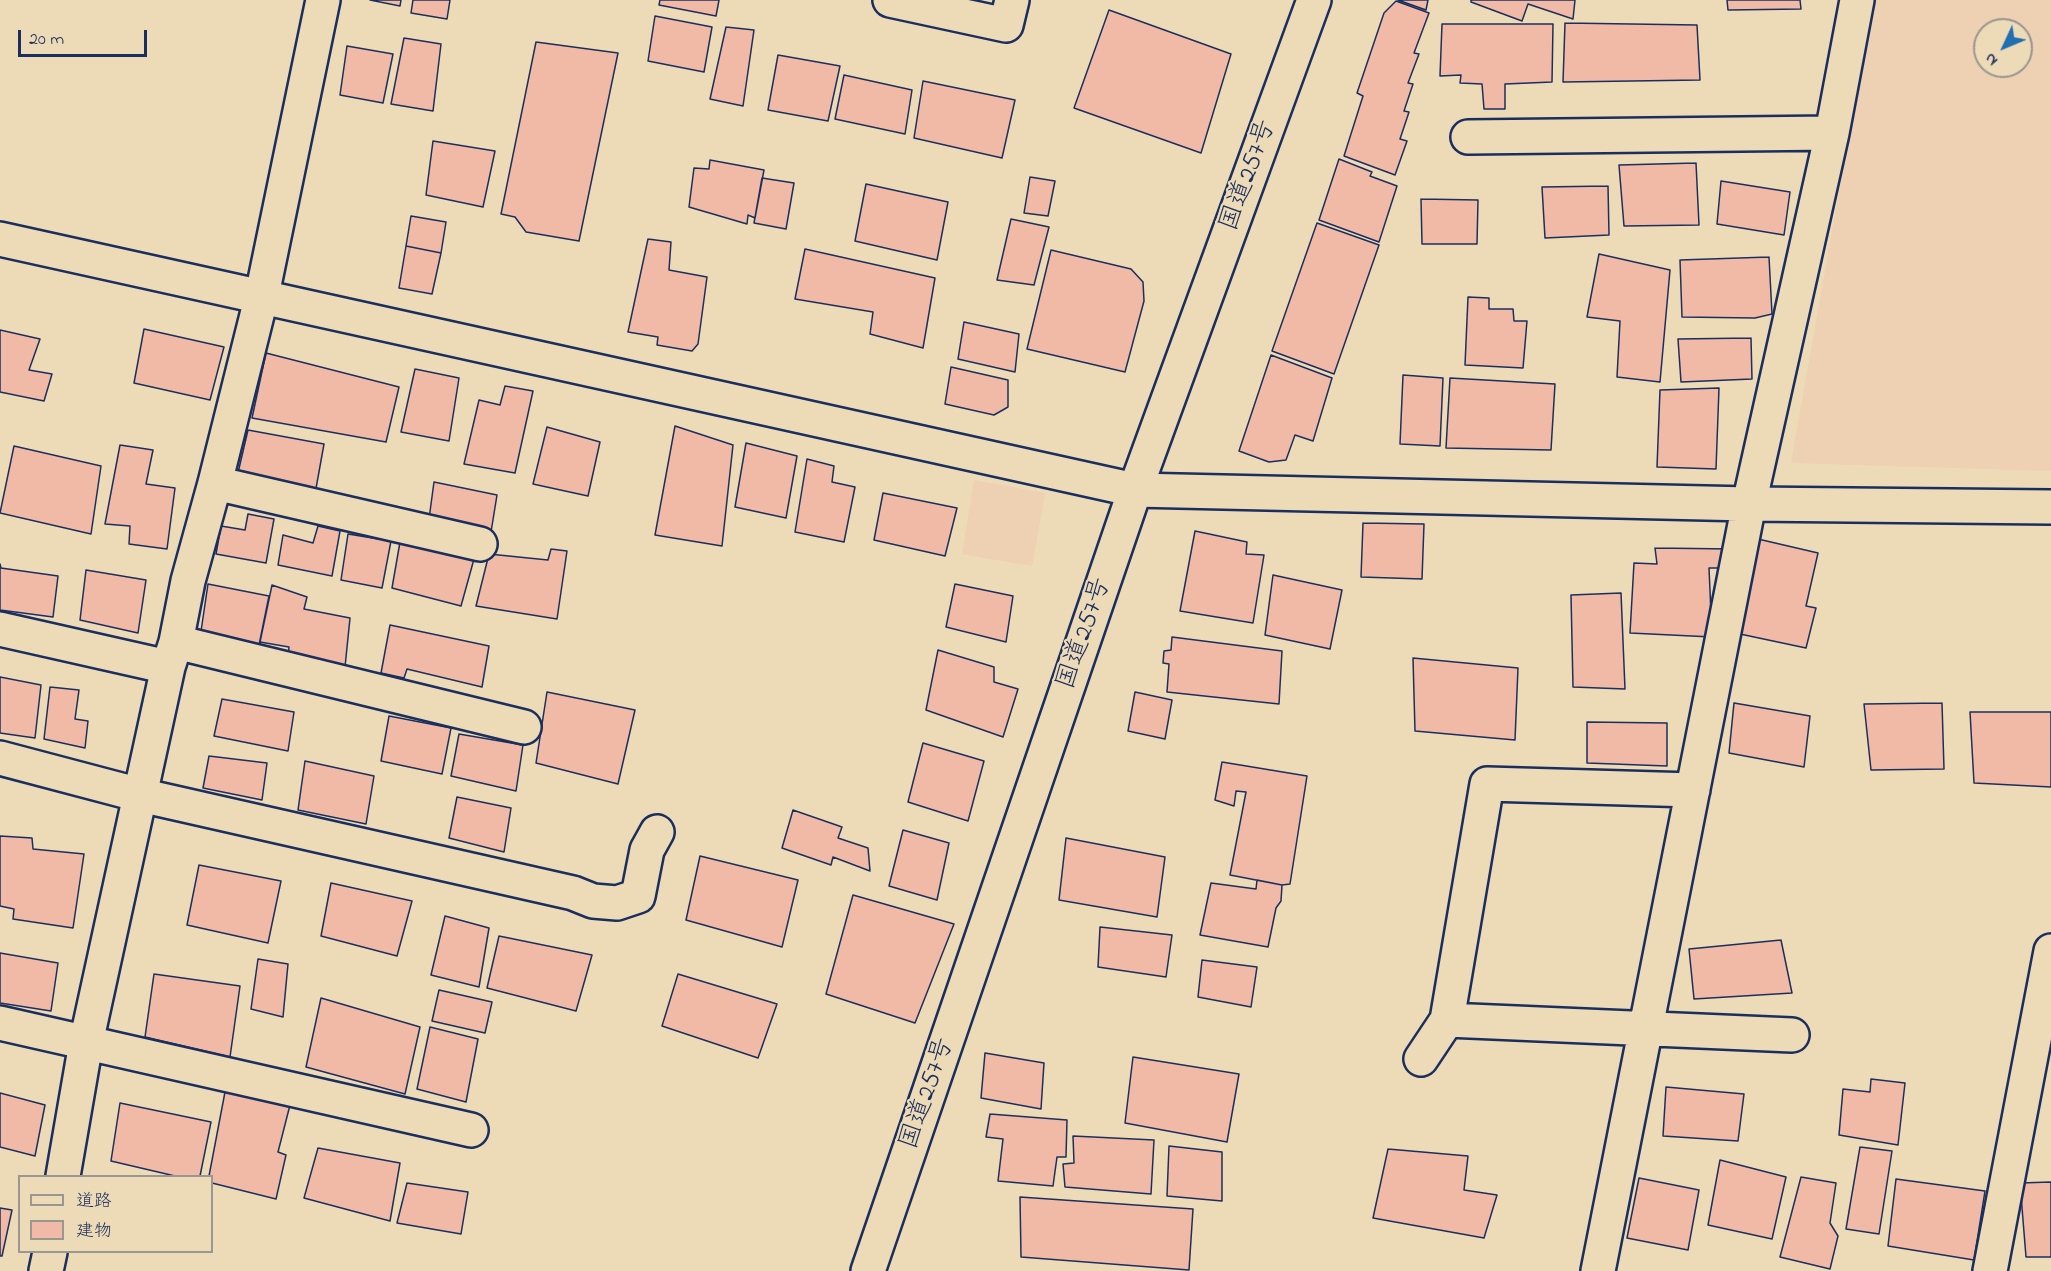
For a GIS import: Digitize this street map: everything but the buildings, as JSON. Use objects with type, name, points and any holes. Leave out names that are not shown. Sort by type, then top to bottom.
[{"type":"main road","points":[[63,1175],[86,1043],[140,795],[188,581],[262,295],[323,0]]},
{"type":"main road","points":[[890,0],[1006,25],[1012,0]]},
{"type":"main road","name":"国道257号","points":[[868,1271],[1135,490],[1314,0]]},
{"type":"main road","points":[[1598,1271],[1749,504],[1832,134],[1857,0]]},
{"type":"main road","points":[[1468,137],[1832,134]]},
{"type":"main road","points":[[0,239],[262,295],[1135,490],[1749,504],[2051,507]]},
{"type":"main road","points":[[215,483],[480,544]]},
{"type":"main road","points":[[0,629],[172,655],[524,727]]},
{"type":"main road","points":[[0,758],[140,795],[573,893],[593,900],[617,903],[638,896],[647,850],[657,832]]},
{"type":"main road","points":[[1421,1059],[1447,1020],[1487,784],[1693,790]]},
{"type":"main road","points":[[1990,1271],[2051,951]]},
{"type":"main road","points":[[1447,1020],[1792,1035]]},
{"type":"main road","points":[[0,1023],[471,1130]]},
{"type":"main road","points":[[46,1271],[50,1253]]},
{"type":"shaded area","points":[[1873,0],[2051,0],[2051,471],[1791,463]]},
{"type":"shaded area","points":[[974,480],[1045,493],[1032,566],[962,554]]}]
